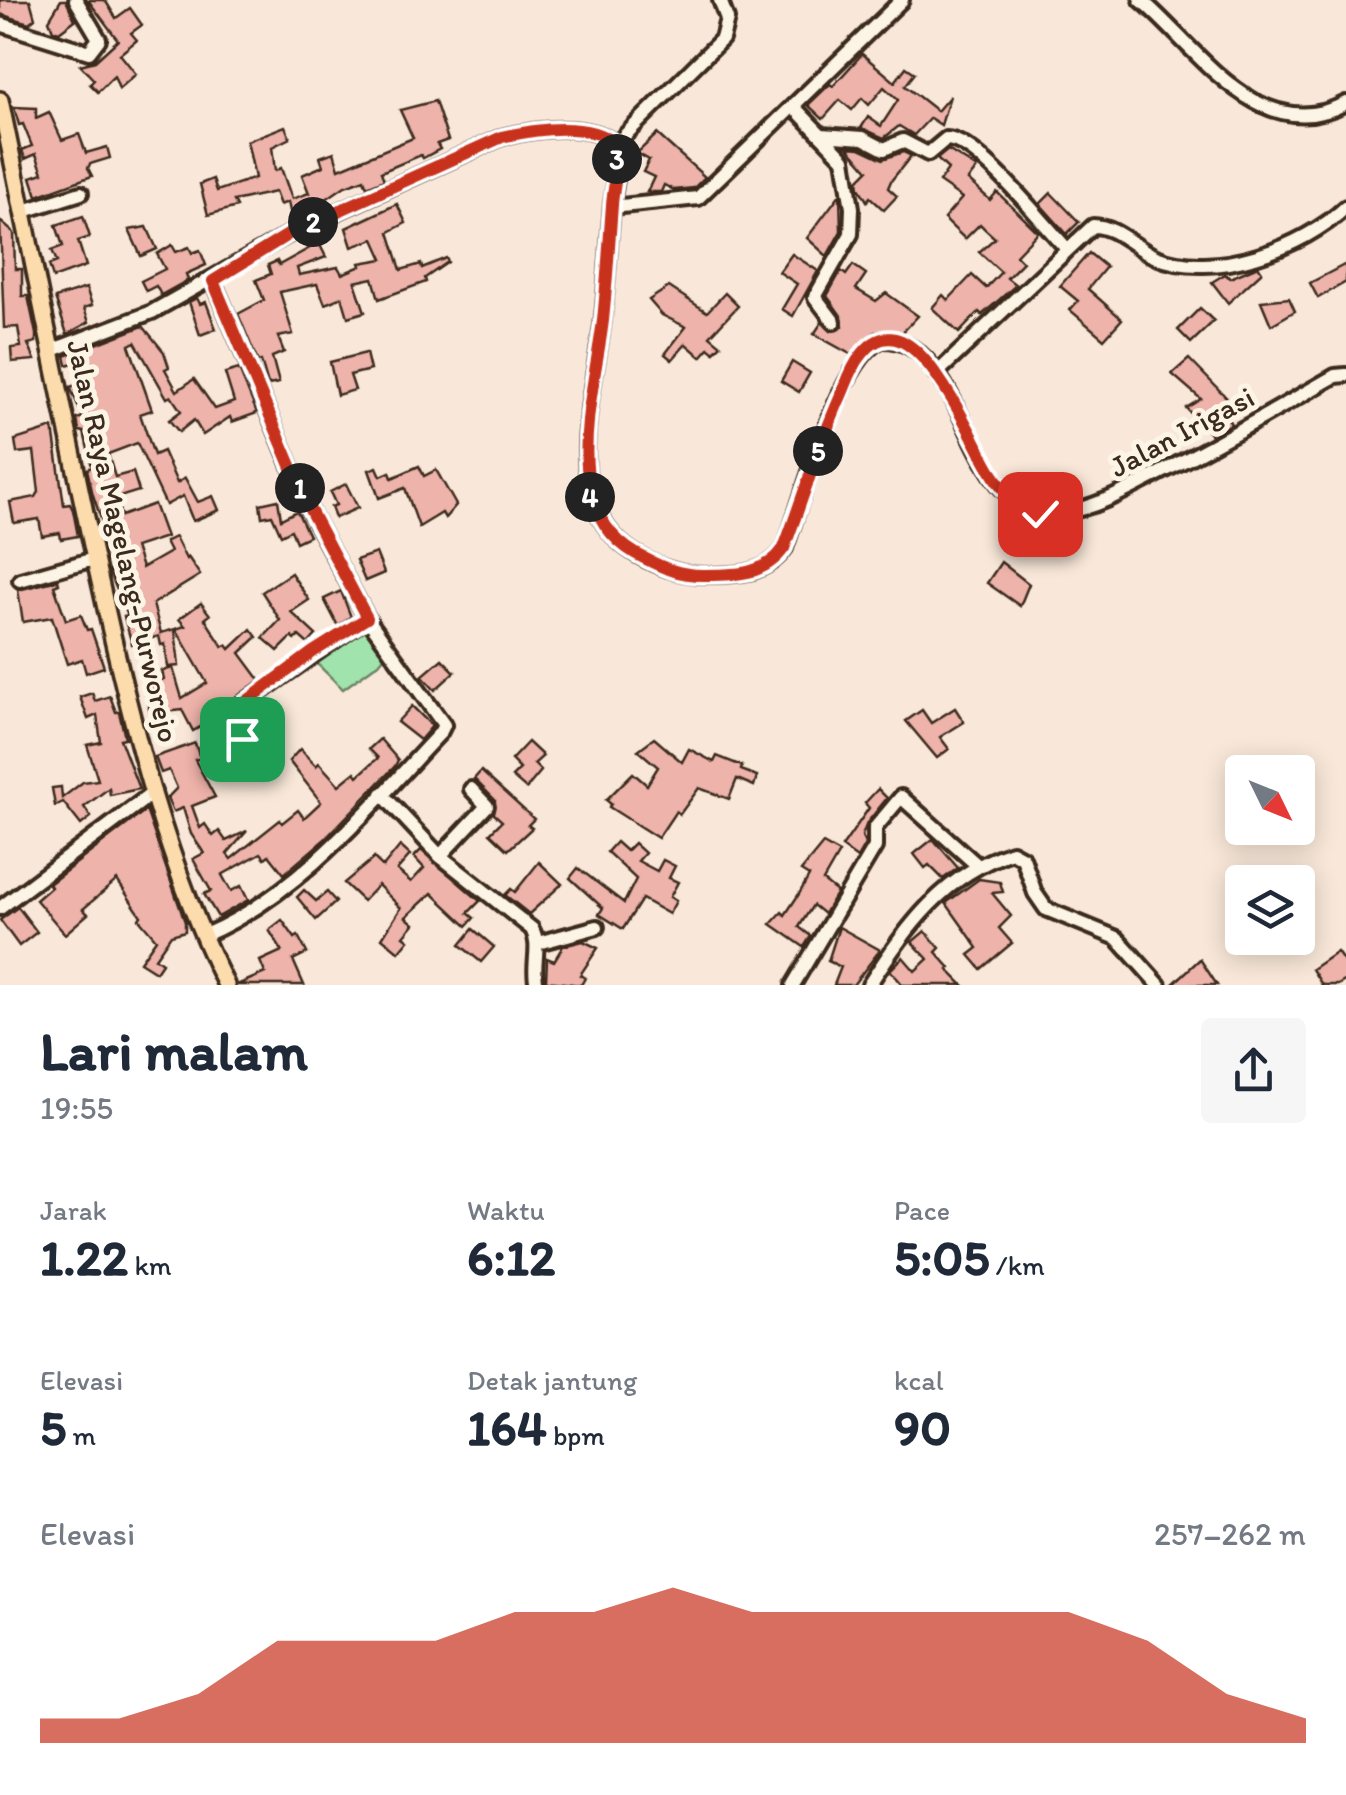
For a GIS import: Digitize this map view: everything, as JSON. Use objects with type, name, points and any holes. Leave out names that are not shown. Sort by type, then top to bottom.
[{"type":"main road","name":"Jalan Raya Magelang-Purworejo","points":[[0,100],[94,560],[154,792],[226,985]]},
{"type":"street","points":[[0,24],[90,52],[99,39],[76,0]]},
{"type":"street","points":[[53,350],[152,312],[213,281],[294,231],[502,137],[528,131],[564,130],[602,136],[616,144],[722,39],[727,18],[720,0]]},
{"type":"street","points":[[612,207],[698,198],[902,0]]},
{"type":"street","points":[[1141,0],[1229,85],[1263,108],[1282,112],[1327,110],[1346,104]]},
{"type":"street","points":[[793,106],[844,158],[854,218],[851,234],[816,295],[819,306],[834,322]]},
{"type":"street","points":[[822,135],[863,138],[884,148],[895,142],[911,142],[928,154],[946,139],[958,140],[1067,249]]},
{"type":"street","name":"Jalan Irigasi","points":[[616,144],[603,318],[586,448],[592,506],[611,533],[636,554],[668,570],[693,575],[762,570],[784,548],[824,433],[858,358],[876,342],[895,340],[923,355],[998,484],[1020,504],[1040,514],[1072,511],[1107,500],[1340,376]]},
{"type":"street","points":[[24,211],[81,194]]},
{"type":"street","points":[[936,374],[1067,249],[1098,225],[1152,255],[1186,265],[1205,265],[1300,241],[1346,207]]},
{"type":"street","points":[[205,935],[269,900],[382,794],[440,734],[444,725],[367,618],[309,508],[213,281]]},
{"type":"street","points":[[20,580],[94,560]]},
{"type":"street","points":[[234,745],[244,734],[235,710],[367,618]]},
{"type":"street","points":[[440,856],[487,806],[471,788]]},
{"type":"street","points":[[0,908],[154,792]]},
{"type":"street","points":[[382,794],[440,856],[528,924],[538,943],[534,972],[538,985]]},
{"type":"street","points":[[794,985],[875,846],[875,828],[901,797],[978,865]]},
{"type":"street","points":[[870,985],[928,905],[978,865],[1010,852],[1020,854],[1035,893],[1046,909],[1117,938],[1159,985]]},
{"type":"street","points":[[538,943],[598,927]]},
{"type":"green space","points":[[367,625],[388,652],[343,689],[315,662]]},
{"type":"building","points":[[0,0],[30,0],[35,18],[29,23],[0,14]]},
{"type":"building","points":[[61,0],[66,0],[75,20],[59,32],[53,30],[49,20]]},
{"type":"building","points":[[88,0],[105,0],[116,18],[130,8],[142,25],[131,33],[137,40],[120,54],[136,74],[119,89],[114,76],[98,92],[90,84],[94,80],[80,65],[95,61],[118,40]]},
{"type":"building","points":[[862,54],[895,82],[906,67],[915,73],[905,86],[937,111],[950,96],[941,125],[930,118],[914,135],[899,126],[884,138],[861,128],[868,117],[881,126],[898,100],[884,87],[869,105],[862,98],[852,110],[840,100],[823,119],[808,105],[830,84],[833,86]]},
{"type":"building","points":[[435,101],[448,140],[437,144],[440,149],[423,158],[421,155],[381,172],[384,180],[367,187],[364,179],[345,186],[292,220],[288,202],[280,205],[275,192],[234,201],[237,207],[208,215],[200,184],[213,179],[217,191],[255,178],[247,141],[285,126],[290,138],[272,147],[275,171],[281,168],[292,199],[309,193],[302,175],[323,166],[320,157],[334,152],[339,169],[413,138],[400,110]]},
{"type":"building","points":[[14,107],[36,108],[36,118],[49,112],[62,140],[79,134],[86,153],[107,147],[110,158],[90,164],[92,176],[37,196],[31,177],[43,173],[36,154],[25,159],[22,150],[32,146],[23,124],[19,125]]},
{"type":"building","points":[[657,134],[705,177],[694,188],[674,190],[664,185],[661,192],[647,192],[654,177],[643,172],[649,160],[637,153]]},
{"type":"building","points":[[848,147],[883,159],[903,152],[911,156],[891,181],[888,188],[897,196],[884,210],[870,197],[867,201],[859,188],[858,180],[868,170]]},
{"type":"building","points":[[948,150],[977,168],[968,180],[990,200],[997,192],[1038,232],[1016,255],[1023,262],[1007,278],[1016,285],[982,315],[979,312],[959,333],[932,308],[943,295],[948,300],[972,275],[986,288],[1001,272],[979,252],[995,238],[980,224],[965,239],[944,219],[962,198],[939,182],[948,169],[937,159]]},
{"type":"building","points":[[1051,193],[1079,222],[1067,234],[1040,204]]},
{"type":"building","points":[[840,194],[841,231],[827,256],[807,238]]},
{"type":"building","points":[[397,204],[406,223],[389,232],[401,270],[421,264],[422,268],[446,258],[448,262],[425,278],[426,282],[379,299],[373,278],[355,282],[365,312],[348,317],[342,297],[325,304],[317,284],[280,292],[293,334],[278,337],[284,352],[272,357],[279,383],[268,385],[238,314],[264,300],[256,280],[271,274],[268,265],[277,261],[279,265],[319,243],[326,257],[297,268],[299,275],[338,267],[342,274],[361,266],[360,263],[383,259],[374,239],[352,247],[346,228]]},
{"type":"building","points":[[83,216],[90,237],[78,241],[86,266],[53,278],[49,265],[57,262],[52,250],[63,246],[56,225]]},
{"type":"building","points":[[0,221],[14,233],[15,269],[22,269],[22,296],[28,296],[36,334],[36,342],[28,344],[35,360],[12,362],[11,348],[21,347],[18,327],[4,328]]},
{"type":"building","points":[[147,227],[157,249],[141,256],[129,230]]},
{"type":"building","points":[[172,245],[176,252],[189,247],[192,253],[200,250],[206,265],[186,274],[188,280],[161,295],[156,286],[146,291],[141,281],[165,269],[157,254]]},
{"type":"building","points":[[1089,253],[1106,267],[1088,289],[1122,319],[1104,339],[1070,310],[1078,301],[1060,286]]},
{"type":"building","points":[[792,254],[818,271],[793,316],[782,309],[797,284],[779,272]]},
{"type":"building","points":[[1346,264],[1346,282],[1318,298],[1310,283]]},
{"type":"building","points":[[853,265],[866,274],[856,289],[876,301],[886,293],[918,316],[901,334],[875,332],[852,355],[814,334],[822,322],[831,331],[843,327],[842,317],[827,296],[841,271],[846,275]]},
{"type":"building","points":[[1258,266],[1262,272],[1228,303],[1212,282],[1225,274],[1230,278]]},
{"type":"building","points":[[669,287],[707,312],[725,293],[738,306],[710,336],[721,345],[714,352],[709,348],[701,357],[686,344],[672,360],[665,354],[686,327],[662,315],[649,300]]},
{"type":"building","points":[[86,288],[92,305],[84,308],[89,322],[67,334],[55,298]]},
{"type":"building","points":[[197,298],[200,304],[206,302],[216,329],[200,335],[189,302]]},
{"type":"building","points":[[1289,298],[1295,311],[1271,325],[1261,301]]},
{"type":"building","points":[[1200,308],[1214,321],[1191,343],[1178,330]]},
{"type":"building","points":[[143,326],[164,352],[169,367],[165,369],[177,391],[194,379],[215,409],[234,402],[225,373],[239,369],[257,413],[232,422],[230,417],[203,435],[194,420],[179,432],[169,420],[181,411],[171,396],[167,398],[135,342],[129,345],[152,410],[140,414],[154,455],[163,451],[177,483],[185,478],[198,502],[213,496],[219,510],[193,521],[183,496],[166,505],[137,443],[108,454],[115,477],[133,472],[139,491],[116,498],[121,516],[154,504],[166,537],[135,547],[142,568],[170,552],[165,542],[175,537],[200,575],[153,604],[161,633],[175,629],[179,666],[168,667],[165,644],[161,645],[159,636],[132,644],[124,617],[128,616],[109,571],[117,567],[87,469],[92,467],[77,419],[83,417],[70,387],[79,384],[73,363],[67,365],[65,356]]},
{"type":"building","points":[[366,353],[370,370],[350,375],[355,390],[337,395],[330,362]]},
{"type":"building","points":[[1189,359],[1227,398],[1219,403],[1231,424],[1211,435],[1186,408],[1201,399],[1172,374]]},
{"type":"building","points":[[792,362],[810,373],[799,392],[781,381]]},
{"type":"building","points":[[53,428],[64,505],[70,504],[73,510],[78,536],[61,539],[60,533],[42,536],[39,519],[14,523],[10,502],[36,497],[39,492],[34,451],[17,453],[15,440]]},
{"type":"building","points":[[419,466],[424,476],[436,470],[456,505],[445,518],[442,513],[419,527],[405,488],[379,498],[369,470],[377,467],[381,476],[390,472],[392,478]]},
{"type":"building","points":[[346,484],[358,508],[335,518],[331,507],[336,505],[330,492]]},
{"type":"building","points":[[278,500],[281,519],[297,511],[309,536],[296,542],[291,530],[281,535],[272,515],[262,517],[260,504]]},
{"type":"building","points":[[376,553],[384,573],[365,581],[356,560]]},
{"type":"building","points":[[1001,562],[1029,584],[1020,606],[987,583]]},
{"type":"building","points":[[291,573],[309,600],[291,612],[316,635],[308,644],[299,636],[295,640],[292,637],[278,651],[263,638],[280,620],[262,592]]},
{"type":"building","points":[[58,580],[59,584],[54,586],[66,620],[81,615],[87,630],[91,629],[104,667],[86,673],[82,659],[67,664],[52,617],[23,622],[18,590]]},
{"type":"building","points":[[341,591],[351,617],[338,626],[324,599]]},
{"type":"building","points":[[201,603],[210,615],[205,619],[223,647],[227,645],[230,649],[251,629],[257,637],[240,653],[260,680],[229,702],[223,714],[193,731],[182,710],[150,714],[145,684],[164,679],[162,671],[173,668],[182,698],[207,683],[176,629],[185,626],[179,619]]},
{"type":"building","points":[[442,659],[455,672],[435,690],[422,676]]},
{"type":"building","points":[[92,693],[95,701],[110,696],[119,712],[125,738],[120,739],[139,789],[110,795],[109,788],[84,807],[91,817],[81,825],[63,802],[55,806],[52,788],[61,787],[62,798],[83,782],[98,780],[87,745],[101,742],[97,715],[88,719],[80,697]]},
{"type":"building","points":[[412,706],[432,726],[420,740],[397,722]]},
{"type":"building","points":[[955,708],[964,722],[940,737],[949,749],[937,758],[906,721],[922,710],[931,723]]},
{"type":"building","points":[[654,738],[682,762],[689,749],[714,762],[717,756],[742,766],[741,770],[757,776],[754,786],[737,779],[729,799],[699,788],[680,814],[676,811],[658,838],[609,807],[611,804],[606,800],[633,773],[647,785],[658,767],[638,750]]},
{"type":"building","points":[[380,739],[398,760],[395,766],[325,839],[284,874],[269,855],[265,858],[261,853],[222,875],[231,891],[241,886],[248,900],[218,917],[204,894],[211,891],[193,859],[204,853],[191,834],[183,808],[173,812],[167,798],[177,788],[169,770],[161,773],[155,757],[195,743],[200,758],[195,760],[215,797],[192,806],[200,828],[205,824],[213,836],[219,831],[226,841],[247,831],[227,854],[231,859],[280,820],[282,823],[298,810],[304,818],[321,802],[289,761],[300,749],[339,785],[355,772],[358,776],[378,758],[369,749]]},
{"type":"building","points":[[528,742],[543,756],[534,764],[541,771],[526,789],[512,777],[520,769],[511,760]]},
{"type":"building","points":[[481,771],[534,819],[528,825],[532,828],[508,850],[490,833],[502,821],[494,814],[495,800],[474,779]]},
{"type":"building","points":[[878,789],[887,798],[867,823],[862,836],[865,844],[857,858],[842,847],[869,808],[865,803]]},
{"type":"building","points":[[146,810],[185,922],[185,931],[171,935],[155,958],[162,963],[156,972],[140,962],[156,939],[139,919],[141,916],[117,880],[83,909],[88,914],[65,934],[36,900],[51,887],[49,884]]},
{"type":"building","points":[[933,839],[958,868],[943,879],[929,865],[925,868],[914,854]]},
{"type":"building","points":[[616,842],[626,851],[634,843],[645,853],[638,861],[657,871],[663,860],[675,866],[669,878],[678,882],[670,897],[676,901],[669,914],[642,899],[623,929],[599,914],[603,908],[570,878],[578,868],[624,903],[636,879],[607,852]]},
{"type":"building","points":[[823,844],[839,853],[823,881],[837,892],[824,914],[813,905],[799,927],[811,936],[804,947],[771,924],[782,912],[785,915],[799,894],[809,876],[801,871]]},
{"type":"building","points":[[400,846],[410,855],[397,870],[411,882],[424,868],[414,857],[421,850],[480,901],[468,913],[474,918],[467,926],[432,893],[406,917],[414,924],[404,936],[409,940],[399,952],[382,938],[401,908],[378,885],[363,901],[344,883],[374,858],[383,867]]},
{"type":"building","points":[[539,862],[562,884],[529,914],[505,895],[511,889],[515,892]]},
{"type":"building","points":[[979,879],[1000,882],[1003,892],[992,893],[1011,916],[999,928],[1012,943],[981,969],[969,955],[978,948],[946,903]]},
{"type":"building","points":[[304,890],[316,901],[327,892],[336,902],[316,920],[297,897]]},
{"type":"building","points":[[18,907],[37,932],[19,946],[0,920]]},
{"type":"building","points":[[282,920],[295,938],[298,936],[307,953],[293,960],[304,985],[237,985],[265,973],[260,961],[282,951],[269,930]]},
{"type":"building","points":[[839,927],[880,950],[853,985],[834,985],[841,967],[828,961]]},
{"type":"building","points":[[473,929],[494,947],[481,962],[460,945]]},
{"type":"building","points":[[925,931],[940,948],[936,952],[948,970],[963,985],[903,985],[890,970],[903,957],[915,971],[928,959],[912,942]]},
{"type":"building","points":[[583,941],[598,948],[580,975],[585,978],[581,985],[546,981],[547,958],[554,961],[563,946]]},
{"type":"building","points":[[1337,952],[1346,965],[1346,980],[1338,985],[1322,985],[1312,969]]},
{"type":"building","points":[[1200,959],[1217,985],[1172,985]]},
{"type":"route","points":[[242,739],[244,734],[235,710],[367,618],[309,508],[213,281],[294,231],[502,137],[528,131],[564,130],[602,136],[616,144],[603,318],[586,448],[592,506],[611,533],[636,554],[668,570],[693,575],[762,570],[776,561],[824,433],[858,358],[872,344],[885,339],[905,343],[928,360],[998,484],[1020,504],[1040,514]]}]
